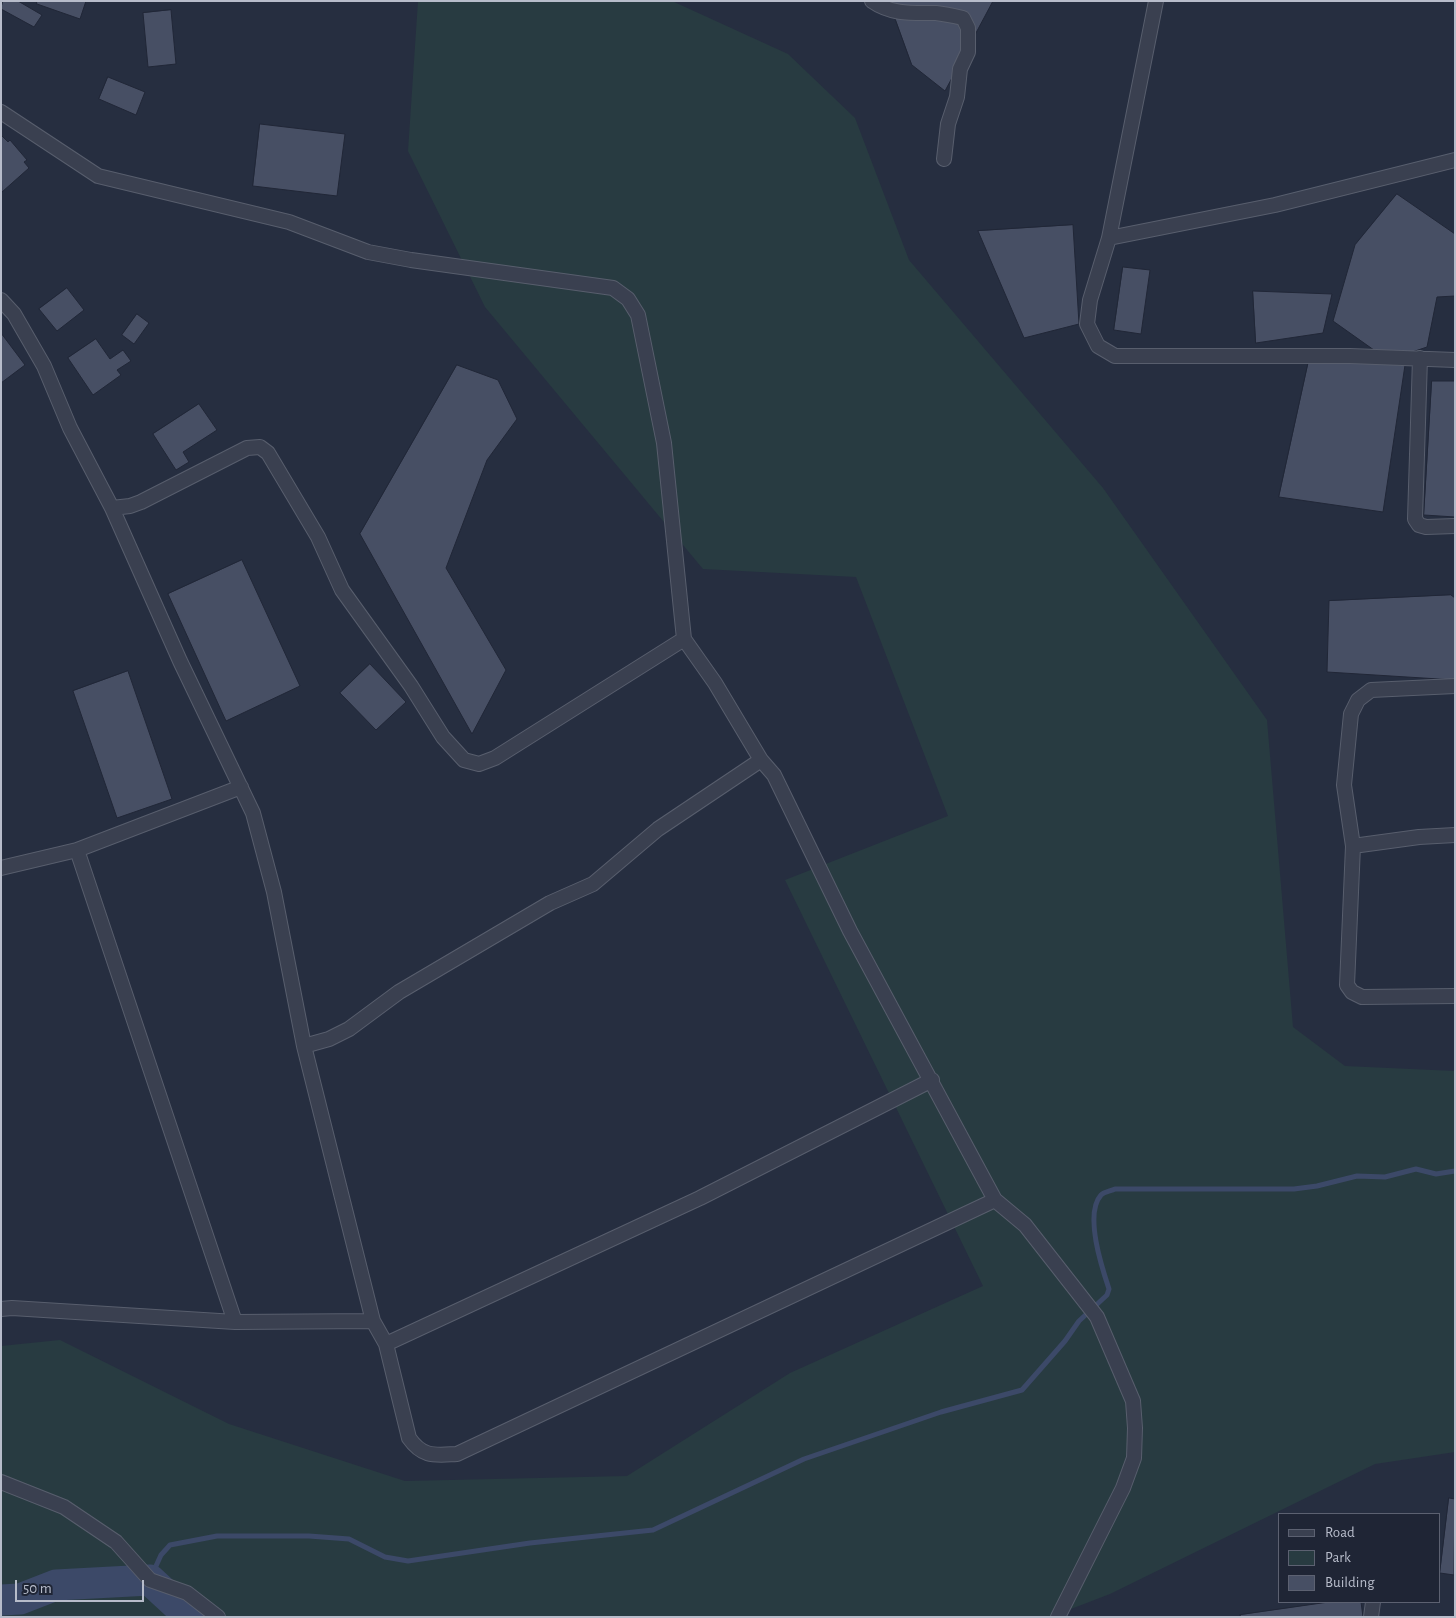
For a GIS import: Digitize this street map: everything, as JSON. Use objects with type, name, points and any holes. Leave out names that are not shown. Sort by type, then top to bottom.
[{"type":"street","points":[[872,1],[892,11],[911,14],[938,13],[963,18],[968,28],[968,52],[960,69],[957,97],[948,124],[944,159]]},
{"type":"street","points":[[1156,1],[1109,238],[1090,300],[1087,324],[1098,346],[1115,356],[1420,358],[1455,360]]},
{"type":"street","points":[[1,112],[98,176],[290,222],[368,252],[411,260],[613,288],[628,299],[638,316],[664,443],[684,639],[715,683],[761,760],[774,775],[784,792],[850,931],[995,1200],[1025,1225],[1097,1317],[1133,1401],[1135,1428],[1134,1458],[1123,1488],[1058,1617]]},
{"type":"street","points":[[1109,238],[1275,205],[1455,160]]},
{"type":"street","points":[[1,300],[14,314],[44,366],[70,428],[112,508],[180,661],[253,814],[274,892],[304,1046],[373,1321],[386,1344],[409,1438],[417,1449],[433,1456],[457,1454],[995,1200]]},
{"type":"street","points":[[1420,358],[1415,519],[1419,525],[1426,527],[1455,526]]},
{"type":"street","points":[[112,508],[130,506],[141,502],[247,448],[260,447],[268,454],[318,537],[342,590],[411,686],[443,737],[464,760],[479,764],[495,758],[684,639]]},
{"type":"street","points":[[1455,686],[1371,690],[1358,700],[1351,714],[1344,786],[1353,846],[1348,985],[1352,992],[1362,996],[1455,996]]},
{"type":"street","points":[[304,1046],[329,1039],[349,1029],[407,987],[550,903],[593,884],[658,829],[761,760]]},
{"type":"street","points":[[1,868],[77,850],[241,787]]},
{"type":"street","points":[[1353,846],[1419,837],[1455,836]]},
{"type":"street","points":[[77,850],[235,1322]]},
{"type":"street","points":[[386,1344],[700,1198],[932,1080]]},
{"type":"street","points":[[1,1309],[12,1308],[235,1322],[373,1321]]},
{"type":"street","points":[[1,1482],[64,1507],[116,1542],[150,1580],[187,1592],[218,1617]]},
{"type":"street","points":[[1371,1617],[1373,1603]]},
{"type":"green space","points":[[418,1],[672,1],[788,54],[855,118],[909,260],[1103,488],[1267,720],[1293,1027],[1345,1066],[1455,1071],[1455,1452],[1375,1464],[1110,1594],[1050,1617],[1,1617],[1,1346],[60,1340],[229,1424],[405,1481],[627,1476],[790,1373],[983,1286],[785,880],[948,816],[856,577],[703,569],[485,307],[408,151]]},
{"type":"building","points":[[3,1],[18,1],[42,15],[34,27],[1,9]]},
{"type":"building","points":[[37,1],[86,1],[80,19],[37,4]]},
{"type":"building","points":[[889,1],[993,1],[945,91],[912,65]]},
{"type":"building","points":[[171,10],[176,64],[148,67],[143,13]]},
{"type":"building","points":[[108,77],[145,92],[136,115],[99,99]]},
{"type":"building","points":[[260,124],[345,134],[337,196],[253,186]]},
{"type":"building","points":[[1,135],[8,142],[10,140],[27,160],[24,162],[29,168],[2,192]]},
{"type":"building","points":[[1397,194],[1455,234],[1455,296],[1437,297],[1427,347],[1388,360],[1333,321],[1355,245]]},
{"type":"building","points":[[1073,225],[1079,324],[1024,338],[978,231]]},
{"type":"building","points":[[1123,267],[1150,270],[1141,334],[1114,330]]},
{"type":"building","points":[[67,288],[84,310],[57,331],[39,309]]},
{"type":"building","points":[[1253,291],[1332,294],[1323,333],[1256,343]]},
{"type":"building","points":[[137,314],[149,323],[134,344],[122,335]]},
{"type":"building","points":[[1,333],[25,365],[1,383]]},
{"type":"building","points":[[96,339],[110,359],[123,350],[131,361],[117,370],[121,375],[93,395],[68,358]]},
{"type":"building","points":[[1309,360],[1405,365],[1383,512],[1279,497]]},
{"type":"building","points":[[457,365],[498,380],[517,419],[487,460],[446,568],[506,670],[472,734],[360,534]]},
{"type":"building","points":[[1432,381],[1455,381],[1455,517],[1424,515]]},
{"type":"building","points":[[199,404],[217,430],[183,452],[189,462],[176,470],[153,434]]},
{"type":"building","points":[[242,560],[300,686],[226,721],[168,594]]},
{"type":"building","points":[[1451,595],[1455,598],[1455,680],[1327,672],[1329,601]]},
{"type":"building","points":[[370,664],[406,702],[376,730],[340,693]]},
{"type":"building","points":[[128,671],[172,799],[117,818],[73,691]]},
{"type":"building","points":[[1449,1498],[1455,1499],[1454,1575],[1441,1573]]},
{"type":"building","points":[[1322,1603],[1361,1603],[1363,1617],[1241,1617],[1240,1615]]},
{"type":"waterway","points":[[151,1577],[161,1555],[170,1545],[217,1536],[309,1536],[349,1539],[385,1557],[408,1561],[530,1543],[653,1530],[804,1459],[941,1412],[1022,1390],[1065,1341],[1079,1321],[1107,1295],[1109,1289],[1102,1268],[1094,1228],[1096,1204],[1104,1193],[1115,1189],[1294,1189],[1317,1186],[1357,1176],[1385,1177],[1416,1169],[1436,1174],[1455,1171]]},
{"type":"waterway","points":[[1,1600],[20,1599],[56,1585],[150,1580],[190,1617]]}]
